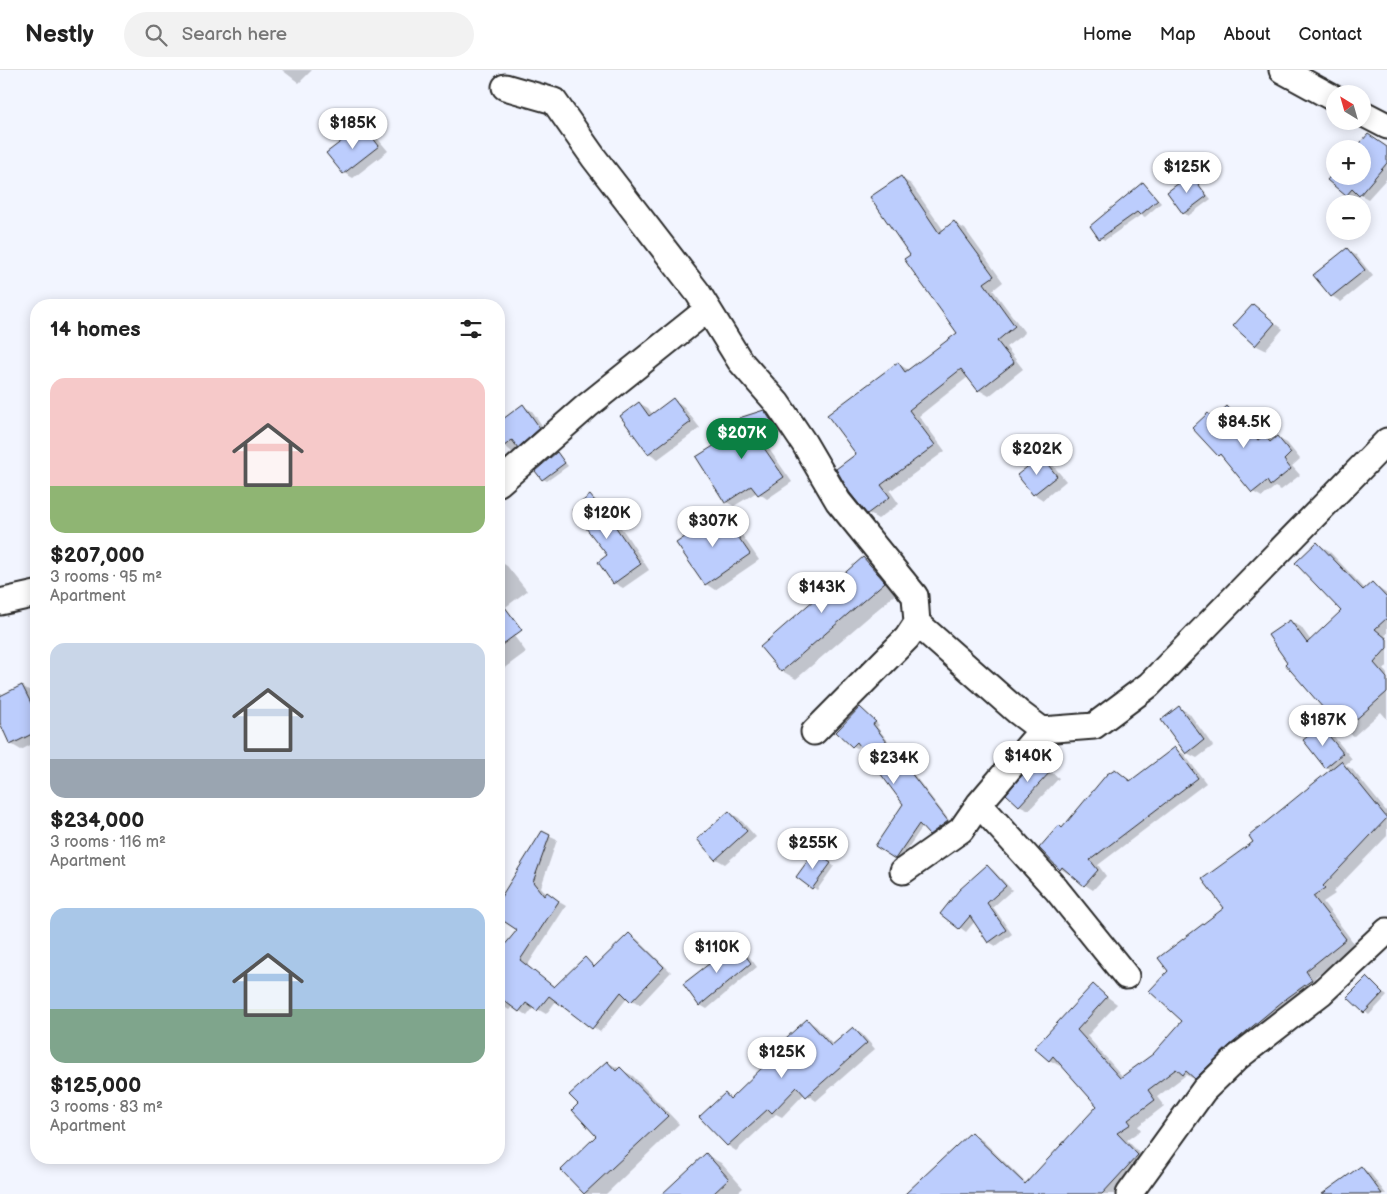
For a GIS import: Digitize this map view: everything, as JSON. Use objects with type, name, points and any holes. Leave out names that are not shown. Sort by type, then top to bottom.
[{"type":"street","points":[[1282,70],[1326,94]]},
{"type":"street","points":[[505,87],[554,101],[594,158],[698,293],[740,360],[777,403],[804,443],[838,501],[916,596],[917,624],[907,638],[814,732]]},
{"type":"street","points":[[1371,118],[1387,126]]},
{"type":"street","points":[[505,479],[587,406],[708,309]]},
{"type":"street","points":[[917,624],[1018,712],[1042,730],[1094,726],[1149,685],[1387,441]]},
{"type":"street","points":[[0,602],[30,595]]},
{"type":"street","points":[[903,871],[961,830],[979,804],[1042,730]]},
{"type":"street","points":[[979,804],[1056,889],[1126,976]]},
{"type":"street","points":[[1128,1194],[1204,1090],[1238,1057],[1322,992],[1387,931]]},
{"type":"building","points":[[363,125],[379,146],[343,174],[326,153]]},
{"type":"building","points":[[1368,134],[1387,147],[1387,163],[1371,182],[1371,140],[1363,140]]},
{"type":"building","points":[[1191,174],[1207,196],[1183,214],[1167,192]]},
{"type":"building","points":[[901,176],[939,233],[954,221],[994,276],[984,283],[1015,326],[997,341],[1014,363],[978,391],[961,369],[909,410],[935,445],[881,485],[890,497],[867,514],[850,493],[836,469],[856,454],[827,415],[898,362],[905,372],[957,333],[904,259],[910,255],[870,197]]},
{"type":"building","points":[[1143,182],[1158,200],[1140,215],[1137,212],[1099,239],[1090,226]]},
{"type":"building","points":[[1333,185],[1368,185],[1360,195],[1352,189],[1345,195]]},
{"type":"building","points":[[1347,248],[1365,270],[1331,297],[1313,275]]},
{"type":"building","points":[[1253,304],[1275,323],[1255,346],[1233,326]]},
{"type":"building","points":[[673,398],[691,422],[648,454],[620,416],[639,402],[649,416]]},
{"type":"building","points":[[523,404],[540,428],[518,448],[512,440],[505,445],[505,418]]},
{"type":"building","points":[[1227,406],[1258,440],[1264,435],[1270,442],[1277,436],[1291,453],[1284,460],[1291,469],[1270,486],[1267,481],[1252,493],[1220,454],[1218,456],[1192,428],[1208,413],[1213,419]]},
{"type":"building","points":[[764,410],[776,428],[755,435],[784,477],[758,495],[751,486],[725,503],[696,457],[742,428],[739,418]]},
{"type":"building","points":[[557,452],[565,463],[542,480],[535,471]]},
{"type":"building","points":[[1041,456],[1057,476],[1033,495],[1017,475]]},
{"type":"building","points":[[590,495],[615,526],[641,564],[613,584],[598,562],[607,555],[572,510]]},
{"type":"building","points":[[721,512],[750,554],[705,585],[676,543]]},
{"type":"building","points":[[1317,542],[1363,590],[1372,582],[1387,598],[1387,618],[1375,629],[1387,639],[1387,648],[1374,663],[1387,678],[1387,692],[1343,731],[1285,664],[1287,662],[1268,635],[1290,620],[1307,643],[1341,611],[1295,563]]},
{"type":"building","points":[[863,557],[885,582],[781,672],[760,647]]},
{"type":"building","points":[[505,607],[522,630],[505,643]]},
{"type":"building","points":[[22,685],[30,701],[30,735],[10,745],[0,723],[0,696]]},
{"type":"building","points":[[1179,706],[1204,740],[1186,754],[1161,720]]},
{"type":"building","points":[[860,707],[876,722],[873,724],[948,821],[929,835],[919,824],[895,859],[875,846],[903,804],[857,742],[852,747],[836,732]]},
{"type":"building","points":[[1321,726],[1343,753],[1325,768],[1303,740]]},
{"type":"building","points":[[1175,747],[1198,778],[1090,860],[1098,870],[1084,886],[1062,867],[1060,870],[1039,848],[1059,825],[1062,828],[1107,774],[1115,769],[1130,781]]},
{"type":"building","points":[[1036,759],[1050,772],[1019,806],[1006,794]]},
{"type":"building","points":[[1341,761],[1387,818],[1323,886],[1325,888],[1313,896],[1346,939],[1306,971],[1312,980],[1283,1001],[1229,1046],[1195,1079],[1186,1071],[1183,1075],[1176,1069],[1148,1090],[1155,1100],[1128,1120],[1131,1124],[1117,1133],[1138,1155],[1102,1194],[905,1194],[971,1132],[1025,1184],[1097,1106],[1053,1056],[1049,1061],[1034,1048],[1093,984],[1107,997],[1077,1030],[1120,1078],[1153,1054],[1182,1021],[1149,991],[1168,971],[1158,958],[1224,908],[1202,879],[1253,842],[1249,836]]},
{"type":"building","points":[[729,811],[747,831],[715,860],[697,839]]},
{"type":"building","points":[[542,831],[550,835],[533,882],[544,896],[547,892],[559,901],[520,960],[554,987],[585,957],[594,967],[629,933],[664,967],[631,1002],[621,992],[592,1029],[549,996],[537,1011],[526,1003],[519,1012],[505,1002],[505,945],[517,930],[505,922],[505,890]]},
{"type":"building","points":[[814,852],[831,863],[812,889],[796,877]]},
{"type":"building","points":[[987,865],[1006,886],[987,903],[1006,930],[988,943],[970,916],[959,929],[940,914],[959,890]]},
{"type":"building","points":[[736,943],[751,963],[699,1006],[683,984]]},
{"type":"building","points":[[1367,977],[1383,993],[1364,1013],[1347,997]]},
{"type":"building","points":[[807,1019],[831,1046],[853,1027],[867,1043],[806,1097],[797,1087],[772,1113],[768,1109],[727,1146],[699,1117],[725,1093],[730,1099],[769,1061],[765,1057]]},
{"type":"building","points":[[607,1061],[616,1071],[620,1067],[668,1116],[584,1194],[561,1170],[596,1136],[572,1110],[578,1104],[569,1095]]},
{"type":"building","points":[[706,1153],[729,1179],[713,1194],[662,1194]]},
{"type":"building","points":[[1361,1166],[1382,1194],[1322,1194]]}]
